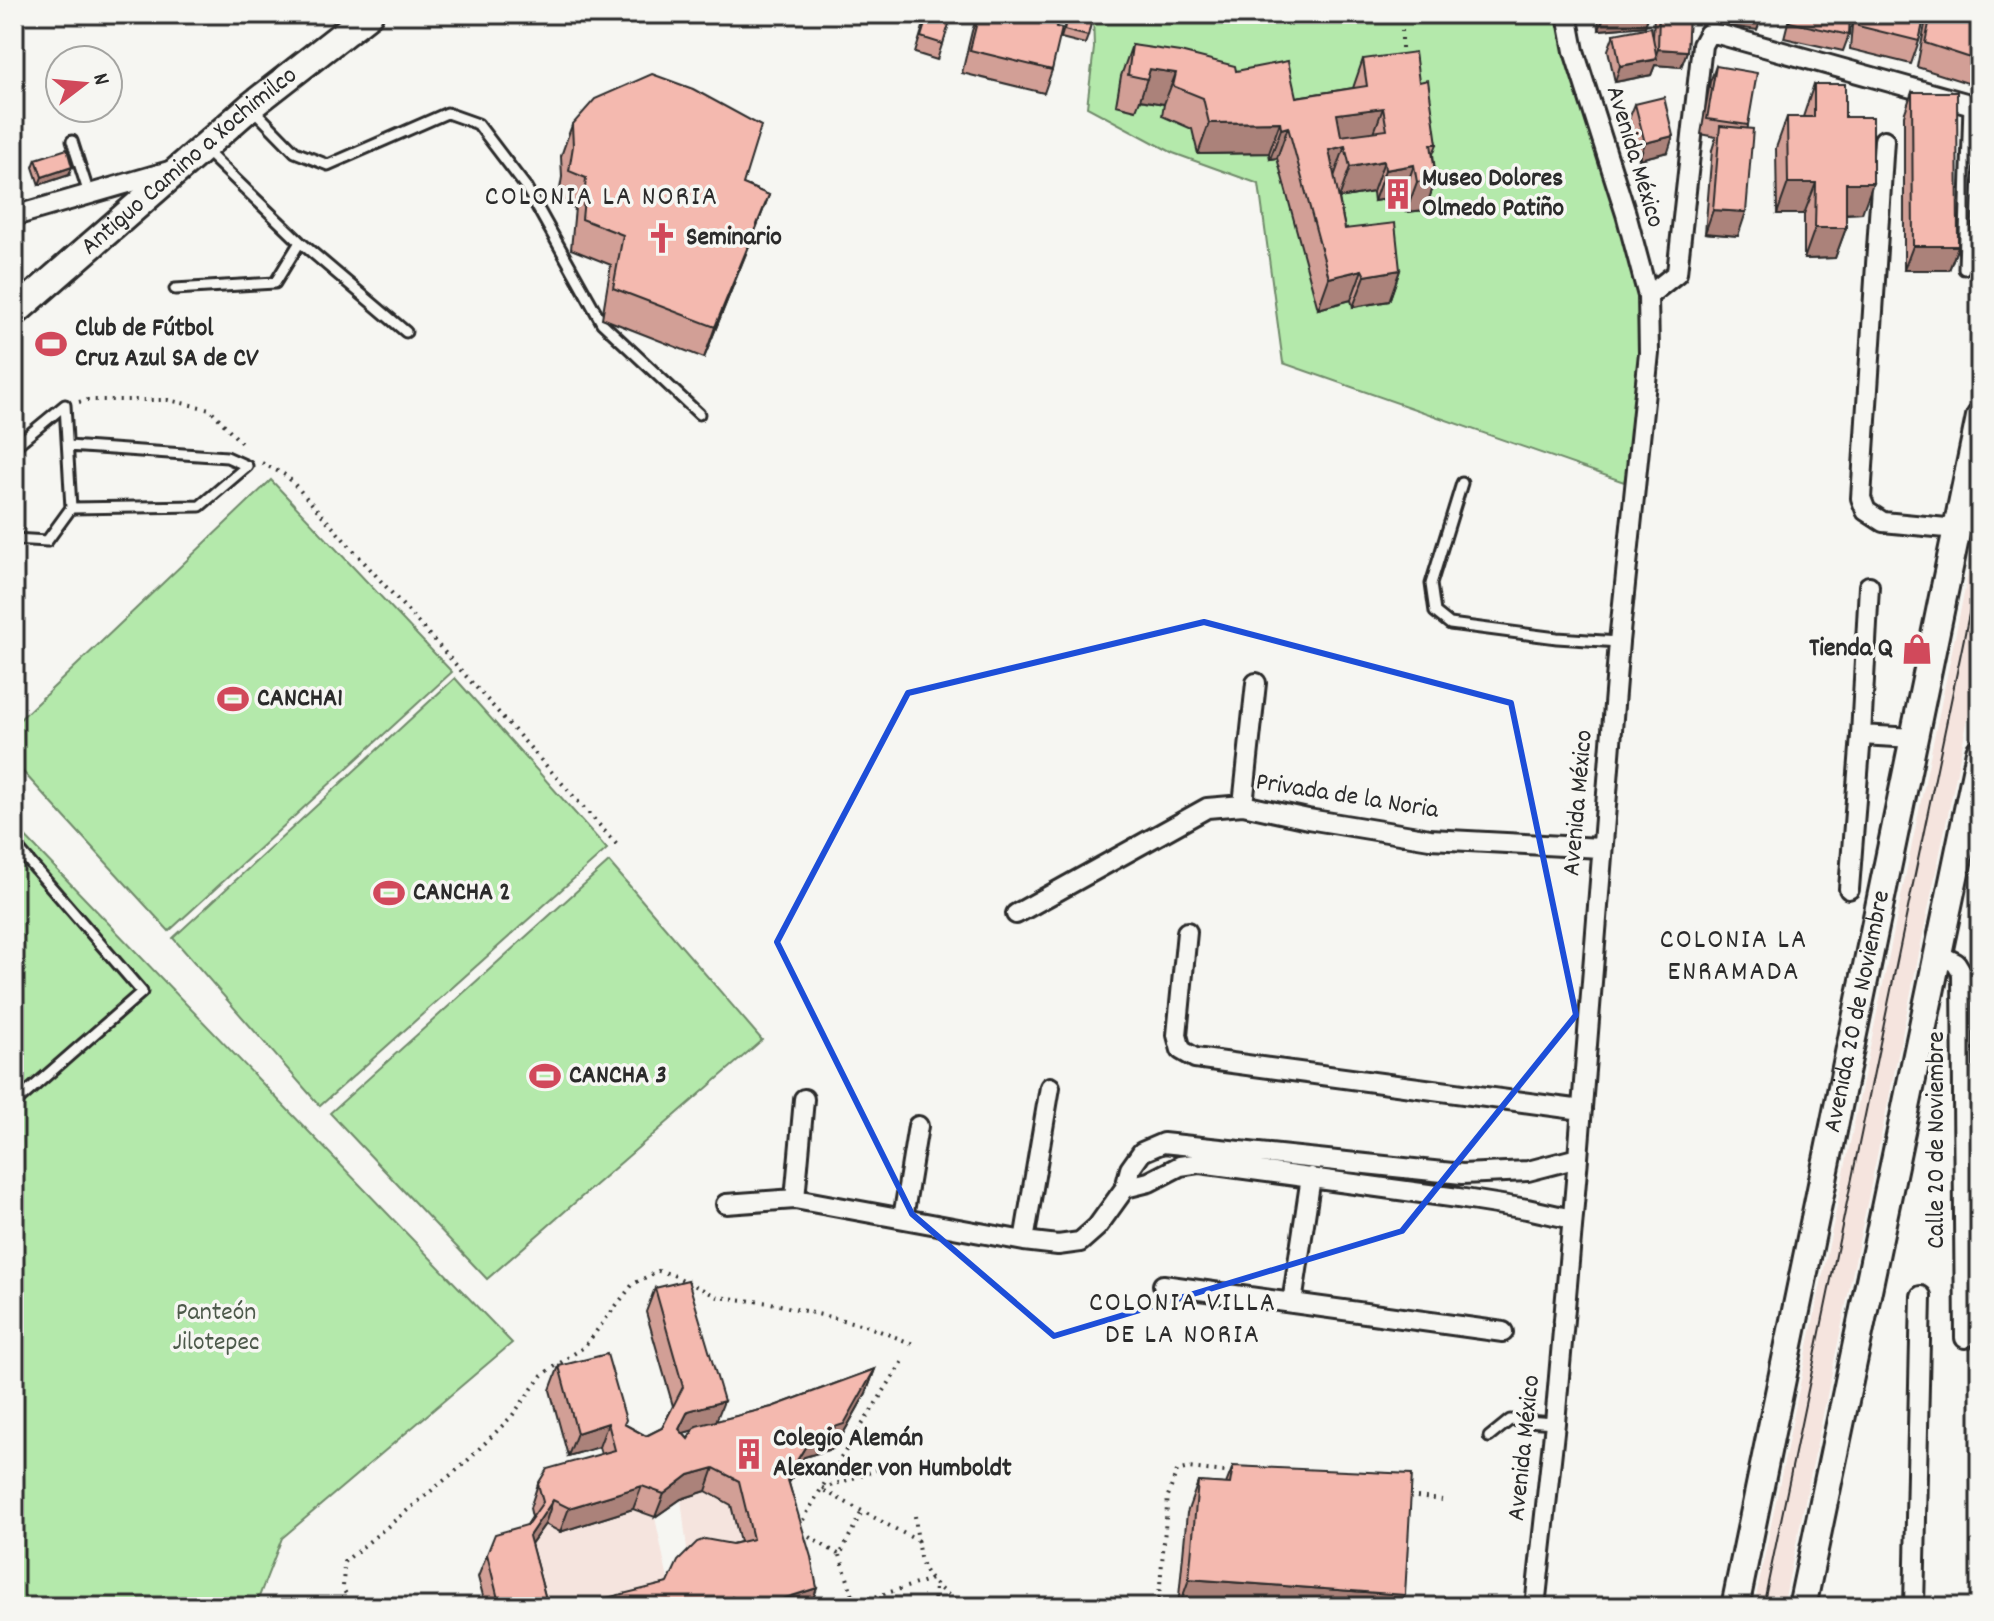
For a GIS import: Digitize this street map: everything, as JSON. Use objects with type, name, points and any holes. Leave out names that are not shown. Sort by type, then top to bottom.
[{"type":"main road","name":"Antiguo Camino a Xochimilco","points":[[14,313],[251,106],[369,14]]},
{"type":"main road","name":"Avenida 20 de Noviembre","points":[[1735,1607],[1980,417]]},
{"type":"main road","points":[[1802,1607],[1980,752]]},
{"type":"street","name":"Avenida México","points":[[1535,1607],[1555,1423],[1619,642],[1649,353],[1648,296],[1626,214],[1574,51],[1567,14]]},
{"type":"street","points":[[1648,296],[1677,273],[1702,45],[1708,34],[1718,34],[1974,105]]},
{"type":"street","points":[[1884,140],[1861,498],[1866,511],[1883,522],[1957,529]]},
{"type":"street","points":[[14,216],[181,168]]},
{"type":"street","points":[[1849,889],[1869,586]]},
{"type":"street","points":[[1243,805],[1256,683]]},
{"type":"street","points":[[1861,735],[1914,738]]},
{"type":"street","name":"Privada de la Noria","points":[[1016,914],[1207,808],[1243,805],[1430,839],[1601,848]]},
{"type":"street","points":[[1187,932],[1177,1035],[1181,1050],[1195,1058],[1582,1110]]},
{"type":"street","name":"Calle 20 de Noviembre","points":[[1938,954],[1956,963],[1962,973],[1965,1338]]},
{"type":"street","points":[[1024,1241],[1050,1087]]},
{"type":"street","points":[[795,1199],[804,1099]]},
{"type":"street","points":[[903,1218],[918,1126]]},
{"type":"street","points":[[726,1204],[795,1199],[1024,1241],[1058,1245],[1080,1242],[1097,1227],[1125,1188],[1130,1169],[1142,1152],[1163,1143],[1261,1162],[1311,1177],[1527,1209],[1572,1219]]},
{"type":"street","points":[[1125,1188],[1149,1182],[1180,1166],[1200,1163],[1375,1165],[1462,1174],[1528,1171],[1578,1158]]},
{"type":"street","points":[[1371,1186],[1375,1165]]},
{"type":"street","points":[[1458,1198],[1462,1174]]},
{"type":"street","points":[[1292,1303],[1311,1177]]},
{"type":"street","points":[[1163,1285],[1503,1332]]},
{"type":"street","points":[[1914,1607],[1921,1296]]},
{"type":"lane","points":[[1964,269],[1974,105]]},
{"type":"lane","points":[[251,106],[295,152],[328,165],[447,113],[478,124],[526,187],[602,323],[699,414]]},
{"type":"lane","points":[[72,141],[89,194]]},
{"type":"lane","points":[[203,149],[300,242],[406,332]]},
{"type":"lane","points":[[175,289],[275,283],[300,242]]},
{"type":"lane","points":[[14,539],[47,541],[71,508],[65,405]]},
{"type":"lane","points":[[14,447],[65,405]]},
{"type":"lane","points":[[68,446],[227,457],[247,466],[200,506],[71,508]]},
{"type":"lane","points":[[1462,483],[1431,584],[1435,612],[1450,624],[1557,638],[1619,642]]},
{"type":"lane","points":[[14,844],[142,992],[14,1104]]},
{"type":"lane","points":[[1489,1437],[1510,1420],[1555,1423]]},
{"type":"path","points":[[1402,14],[1402,67]]},
{"type":"path","points":[[65,405],[87,400],[168,400],[210,409],[247,449]]},
{"type":"path","points":[[256,459],[287,476],[618,846]]},
{"type":"path","points":[[354,1607],[343,1589],[344,1562],[463,1465],[512,1416],[542,1375],[584,1347],[633,1284],[658,1271],[671,1274],[718,1297],[771,1303],[864,1325],[916,1345]]},
{"type":"path","points":[[855,1605],[840,1555],[798,1530],[905,1358]]},
{"type":"path","points":[[821,1489],[900,1462]]},
{"type":"path","points":[[1158,1607],[1168,1496],[1177,1471],[1189,1468],[1236,1473]]},
{"type":"path","points":[[821,1489],[918,1541]]},
{"type":"path","points":[[1397,1494],[1442,1500]]},
{"type":"path","points":[[840,1555],[862,1511]]},
{"type":"path","points":[[915,1516],[921,1563],[950,1598],[972,1607]]},
{"type":"path","points":[[842,1607],[934,1581]]},
{"type":"path","points":[[934,1581],[934,1607]]},
{"type":"highlighted area","points":[[1204,622],[1511,703],[1576,1015],[1402,1231],[1054,1336],[912,1214],[777,942],[908,693]]},
{"type":"shaded area","points":[[1980,516],[1980,660],[1962,747],[1783,1607],[1754,1607]]},
{"type":"shaded area","points":[[706,1491],[731,1505],[745,1563],[689,1566],[681,1499]]},
{"type":"shaded area","points":[[633,1509],[655,1517],[669,1585],[657,1607],[533,1607],[520,1559],[545,1524]]},
{"type":"green space","points":[[1093,14],[1570,14],[1589,133],[1644,276],[1652,352],[1624,482],[1283,363],[1259,184],[1173,153],[1087,107],[1094,48]]},
{"type":"green space","name":"CANCHA1","points":[[271,480],[452,672],[169,931],[14,762],[14,725]]},
{"type":"green space","name":"CANCHA 2","points":[[455,678],[607,849],[320,1106],[173,938]]},
{"type":"green space","name":"Panteón Jilotepec","points":[[14,825],[512,1343],[282,1538],[255,1607],[14,1607]]},
{"type":"green space","name":"CANCHA 3","points":[[609,862],[762,1040],[487,1279],[330,1113]]},
{"type":"building","points":[[928,14],[952,14],[943,44],[921,37]]},
{"type":"building","points":[[979,14],[1005,14],[1043,24],[1045,14],[1059,14],[1056,27],[1062,28],[1052,70],[970,50]]},
{"type":"building","points":[[1068,14],[1092,19],[1088,36],[1064,30]]},
{"type":"building","points":[[1659,14],[1689,14],[1687,51],[1658,49]]},
{"type":"building","points":[[1792,14],[1850,14],[1849,35],[1789,22]]},
{"type":"building","points":[[1859,14],[1925,14],[1919,41],[1858,26]]},
{"type":"building","points":[[1931,14],[1980,14],[1980,61],[1925,43]]},
{"type":"building","points":[[1651,27],[1657,59],[1620,66],[1614,34]]},
{"type":"building","points":[[1132,45],[1180,52],[1235,66],[1236,71],[1288,61],[1296,97],[1367,86],[1363,59],[1415,52],[1419,82],[1428,80],[1437,144],[1431,144],[1436,179],[1417,182],[1414,165],[1385,170],[1384,161],[1350,167],[1345,146],[1329,150],[1345,229],[1395,223],[1400,270],[1365,276],[1362,270],[1329,278],[1288,127],[1281,129],[1280,122],[1209,123],[1203,98],[1173,86],[1176,73],[1150,69],[1147,79],[1128,75]],"holes":[[[1383,108],[1387,130],[1341,136],[1337,114]]]},
{"type":"building","points":[[1716,66],[1757,73],[1748,125],[1707,119]]},
{"type":"building","name":"Seminario","points":[[652,74],[693,89],[761,126],[743,184],[769,195],[715,327],[613,288],[623,235],[582,219],[586,178],[569,171],[572,125],[595,99]]},
{"type":"building","points":[[1814,84],[1845,84],[1845,117],[1873,117],[1873,183],[1846,183],[1846,228],[1815,228],[1816,183],[1788,183],[1787,117],[1814,117]]},
{"type":"building","points":[[1912,92],[1957,92],[1958,246],[1913,246]]},
{"type":"building","points":[[1664,97],[1673,136],[1645,143],[1635,104]]},
{"type":"building","points":[[1720,126],[1753,129],[1746,212],[1713,210]]},
{"type":"building","points":[[67,149],[72,167],[42,177],[36,159]]},
{"type":"building","points":[[688,1280],[724,1401],[688,1411],[679,1429],[688,1439],[696,1426],[772,1407],[875,1369],[844,1424],[813,1434],[787,1477],[817,1588],[757,1607],[732,1597],[729,1607],[578,1607],[668,1583],[678,1561],[697,1542],[705,1539],[732,1544],[753,1539],[739,1481],[714,1468],[689,1475],[664,1494],[642,1486],[569,1508],[553,1500],[529,1536],[548,1607],[507,1607],[498,1599],[487,1554],[495,1534],[527,1525],[543,1502],[538,1484],[547,1469],[615,1450],[608,1423],[577,1433],[559,1366],[607,1354],[626,1420],[624,1424],[646,1436],[662,1428],[683,1387],[655,1288]]},
{"type":"building","points":[[1233,1466],[1412,1474],[1405,1595],[1189,1579],[1198,1482],[1230,1484]]},
{"type":"tram line","points":[[1763,1607],[1980,561]]},
{"type":"place","name":"Museo Dolores Olmedo Patiño","points":[[1398,194]]},
{"type":"place","name":"Seminario","points":[[662,238]]},
{"type":"place","name":"Club de Fútbol Cruz Azul SA de CV","points":[[51,344]]},
{"type":"place","name":"Tienda Q","points":[[1917,649]]},
{"type":"place","name":"CANCHA1","points":[[233,699]]},
{"type":"place","name":"CANCHA 2","points":[[389,893]]},
{"type":"place","name":"CANCHA 3","points":[[545,1076]]},
{"type":"place","name":"Colegio Alemán Alexander von Humboldt","points":[[749,1454]]},
{"type":"district","name":"COLONIA LA NORIA","points":[[602,199]]},
{"type":"district","name":"COLONIA LA ENRAMADA","points":[[1734,958]]},
{"type":"district","name":"COLONIA VILLA DE LA NORIA","points":[[1183,1321]]}]
